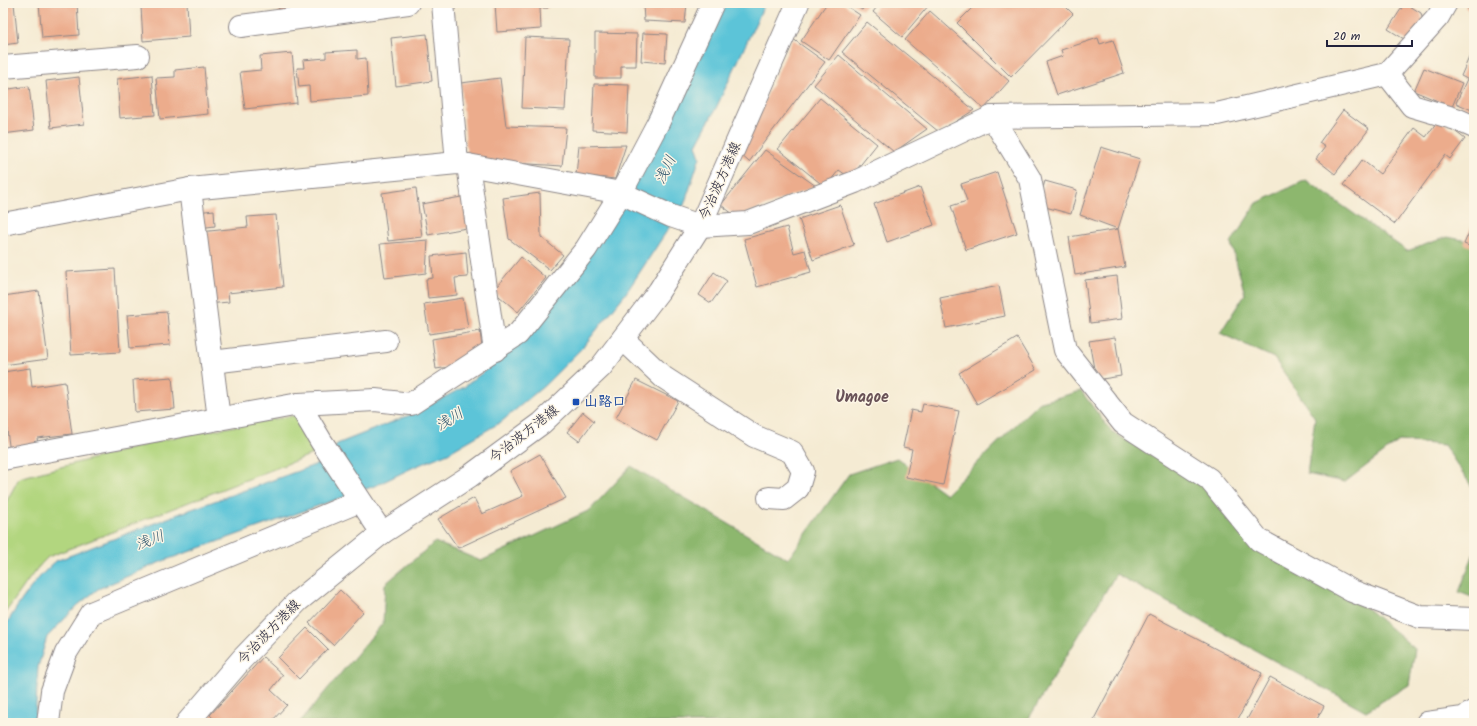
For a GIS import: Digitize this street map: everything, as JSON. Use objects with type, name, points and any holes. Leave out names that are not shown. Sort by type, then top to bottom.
[{"type":"street","points":[[241,26],[408,3]]},
{"type":"street","points":[[443,3],[463,164],[495,350]]},
{"type":"street","points":[[3,459],[299,404],[375,400],[411,404],[518,334],[586,249],[621,193],[659,121],[713,3]]},
{"type":"street","name":"今治波方港線","points":[[188,723],[242,659],[298,601],[382,533],[470,476],[542,423],[601,367],[659,291],[700,226],[798,3]]},
{"type":"street","points":[[3,224],[190,189],[463,164],[621,193],[671,216],[700,226],[748,223],[855,182],[992,117],[1218,114],[1387,74],[1437,8]]},
{"type":"street","points":[[3,67],[138,56]]},
{"type":"street","points":[[1387,74],[1412,106],[1474,126]]},
{"type":"street","points":[[992,117],[1030,178],[1065,350],[1123,423],[1208,479],[1259,540],[1266,544],[1352,591],[1420,617],[1474,619]]},
{"type":"street","points":[[190,189],[219,419]]},
{"type":"street","points":[[623,339],[664,377],[754,436],[792,452],[803,471],[798,488],[784,499],[769,498]]},
{"type":"street","points":[[212,362],[386,341]]},
{"type":"street","points":[[299,404],[321,441],[382,533]]},
{"type":"street","points":[[48,723],[52,690],[66,653],[91,613],[360,501]]},
{"type":"street","points":[[1427,723],[1463,718],[1474,711]]},
{"type":"green space","points":[[1306,180],[1407,251],[1447,237],[1474,242],[1474,490],[1444,445],[1399,441],[1345,482],[1307,474],[1315,418],[1274,358],[1220,333],[1245,294],[1231,243],[1257,203]]},
{"type":"green space","points":[[1081,391],[1111,431],[1202,486],[1252,548],[1369,610],[1415,649],[1409,685],[1366,711],[1116,574],[1026,723],[299,723],[383,623],[385,584],[435,542],[481,561],[590,510],[631,466],[788,559],[849,474],[897,458],[946,494],[1038,403]]},
{"type":"green space","points":[[297,415],[315,453],[48,557],[36,570],[10,607],[3,614],[3,508],[19,478],[175,437]]},
{"type":"green space","points":[[1474,553],[1474,598],[1459,592]]},
{"type":"water","name":"浅川","points":[[718,3],[765,3],[717,106],[696,145],[700,157],[684,205],[626,293],[583,347],[545,385],[501,422],[448,453],[414,467],[377,485],[163,561],[98,589],[78,605],[47,637],[38,667],[35,723],[3,723],[3,622],[7,623],[29,590],[41,575],[56,561],[181,513],[326,461],[337,444],[410,415],[464,387],[505,355],[545,313]]},
{"type":"building","points":[[3,3],[14,3],[18,43],[3,45]]},
{"type":"building","points":[[39,3],[77,3],[79,35],[42,38]]},
{"type":"building","points":[[187,3],[189,37],[143,41],[141,7]]},
{"type":"building","points":[[278,3],[305,3],[307,13],[280,17]]},
{"type":"building","points":[[495,3],[547,3],[548,8],[540,8],[541,29],[497,32]]},
{"type":"building","points":[[643,3],[687,3],[685,23],[644,21]]},
{"type":"building","points":[[827,3],[842,3],[860,15],[829,60],[801,41]]},
{"type":"building","points":[[851,3],[867,3],[862,10]]},
{"type":"building","points":[[880,3],[927,3],[929,5],[902,37],[873,12]]},
{"type":"building","points":[[977,3],[1062,3],[1073,14],[1011,77],[957,23]]},
{"type":"building","points":[[1405,3],[1421,13],[1424,25],[1412,44],[1388,29]]},
{"type":"building","points":[[1468,3],[1474,3],[1474,15],[1465,7]]},
{"type":"building","points":[[930,11],[1009,81],[984,109],[905,40]]},
{"type":"building","points":[[867,22],[974,110],[939,132],[842,52]]},
{"type":"building","points":[[595,33],[637,34],[636,66],[621,66],[621,78],[595,78]]},
{"type":"building","points":[[643,33],[667,34],[665,63],[641,61]]},
{"type":"building","points":[[427,34],[432,81],[396,86],[391,38]]},
{"type":"building","points":[[525,37],[569,39],[565,110],[522,108]]},
{"type":"building","points":[[1098,38],[1100,44],[1113,40],[1124,73],[1057,95],[1046,62],[1063,56],[1061,50]]},
{"type":"building","points":[[793,39],[825,62],[749,162],[740,154]]},
{"type":"building","points":[[1474,46],[1474,111],[1456,103],[1467,79],[1461,76]]},
{"type":"building","points":[[357,50],[357,59],[366,58],[368,96],[310,101],[309,86],[299,87],[297,68],[304,68],[303,60],[326,58],[326,52]]},
{"type":"building","points":[[292,53],[297,103],[245,109],[240,72],[261,70],[260,56]]},
{"type":"building","points":[[839,55],[927,129],[894,152],[814,85]]},
{"type":"building","points":[[204,67],[208,114],[160,119],[156,78],[175,77],[175,70]]},
{"type":"building","points":[[1424,68],[1462,83],[1452,107],[1414,91]]},
{"type":"building","points":[[152,75],[155,115],[120,118],[117,79]]},
{"type":"building","points":[[79,77],[84,124],[51,128],[46,81]]},
{"type":"building","points":[[500,78],[506,126],[566,128],[562,166],[467,160],[461,83]]},
{"type":"building","points":[[594,84],[629,85],[627,132],[592,130]]},
{"type":"building","points":[[29,86],[34,130],[3,134],[3,90]]},
{"type":"building","points":[[820,98],[877,144],[850,178],[839,170],[825,187],[778,149]]},
{"type":"building","points":[[1343,110],[1369,129],[1335,174],[1316,159],[1325,147],[1319,143]]},
{"type":"building","points":[[1439,119],[1465,139],[1450,159],[1445,155],[1395,224],[1343,185],[1362,160],[1380,174],[1414,128],[1426,137]]},
{"type":"building","points":[[626,145],[615,179],[576,175],[579,146]]},
{"type":"building","points":[[1101,147],[1140,159],[1118,229],[1080,215]]},
{"type":"building","points":[[765,150],[816,186],[737,217],[721,205]]},
{"type":"building","points":[[997,172],[1017,233],[966,250],[951,206],[967,201],[961,184]]},
{"type":"building","points":[[1045,181],[1077,190],[1071,214],[1038,205]]},
{"type":"building","points":[[920,187],[934,225],[887,242],[874,204]]},
{"type":"building","points":[[416,188],[422,237],[388,241],[382,193]]},
{"type":"building","points":[[540,193],[541,237],[563,255],[550,270],[509,239],[503,198]]},
{"type":"building","points":[[467,196],[472,227],[428,235],[422,204]]},
{"type":"building","points":[[840,205],[854,245],[813,260],[799,219]]},
{"type":"building","points":[[214,210],[215,226],[199,228],[197,212]]},
{"type":"building","points":[[276,215],[283,287],[228,293],[229,302],[207,304],[200,232],[248,227],[247,217]]},
{"type":"building","points":[[1474,221],[1474,248],[1464,244]]},
{"type":"building","points":[[787,227],[794,253],[805,250],[811,272],[757,287],[744,239]]},
{"type":"building","points":[[1118,229],[1125,267],[1075,275],[1069,237]]},
{"type":"building","points":[[428,240],[426,273],[385,278],[380,244]]},
{"type":"building","points":[[466,252],[468,277],[455,278],[457,295],[428,298],[426,279],[433,278],[431,256]]},
{"type":"building","points":[[521,257],[546,278],[518,312],[493,291]]},
{"type":"building","points":[[115,269],[120,352],[71,355],[66,272]]},
{"type":"building","points":[[714,272],[727,281],[711,303],[699,295]]},
{"type":"building","points":[[1117,276],[1122,319],[1090,323],[1085,280]]},
{"type":"building","points":[[999,286],[1005,316],[946,328],[940,298]]},
{"type":"building","points":[[39,291],[48,359],[3,365],[3,296]]},
{"type":"building","points":[[463,298],[468,328],[429,334],[424,304]]},
{"type":"building","points":[[167,312],[170,345],[130,348],[127,315]]},
{"type":"building","points":[[480,331],[483,355],[463,365],[436,369],[432,339]]},
{"type":"building","points":[[1115,337],[1121,376],[1096,380],[1089,341]]},
{"type":"building","points":[[1017,338],[1036,370],[977,404],[959,373]]},
{"type":"building","points":[[30,368],[32,387],[65,382],[72,434],[37,438],[39,450],[10,453],[3,400],[3,372]]},
{"type":"building","points":[[172,377],[175,409],[135,412],[133,380]]},
{"type":"building","points":[[636,380],[678,401],[657,440],[616,418]]},
{"type":"building","points":[[923,404],[959,411],[943,485],[906,477],[912,449],[903,447],[911,410],[921,412]]},
{"type":"building","points":[[583,412],[594,421],[579,441],[567,432]]},
{"type":"building","points":[[540,454],[566,498],[458,548],[438,519],[474,498],[482,514],[523,496],[510,471]]},
{"type":"building","points":[[340,590],[363,612],[333,645],[309,623]]},
{"type":"building","points":[[1149,614],[1262,673],[1236,723],[1101,723],[1094,719]]},
{"type":"building","points":[[307,628],[328,649],[299,679],[278,658]]},
{"type":"building","points":[[263,657],[283,675],[271,690],[287,705],[270,723],[218,723],[210,715]]},
{"type":"building","points":[[1270,677],[1324,706],[1315,723],[1245,723]]},
{"type":"place","name":"山路口","points":[[576,402]]},
{"type":"district","name":"Umagoe","points":[[862,397]]}]
